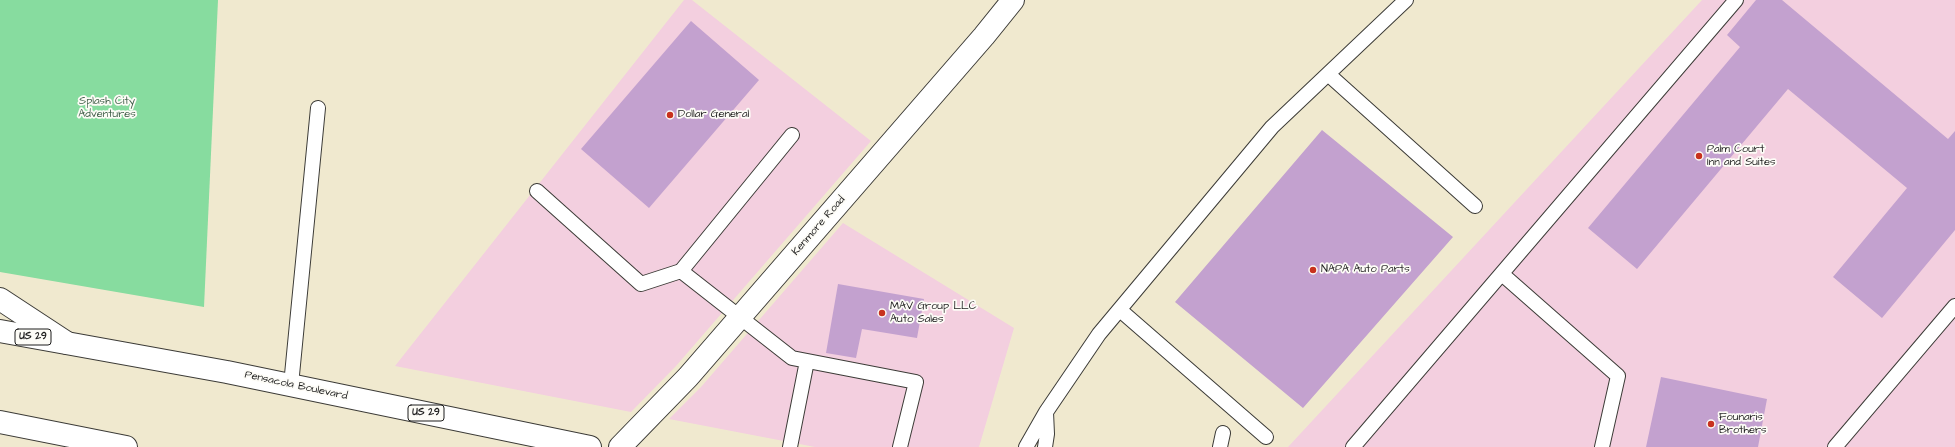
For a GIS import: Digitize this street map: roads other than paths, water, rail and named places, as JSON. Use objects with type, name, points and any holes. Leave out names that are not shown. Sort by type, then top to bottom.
[{"type":"main road","name":"Kenmore Road","points":[[620,447],[688,377],[984,36],[1012,0]]},
{"type":"main road","points":[[0,299],[67,343]]},
{"type":"main road","name":"Pensacola Boulevard","points":[[0,331],[290,385],[590,447]]},
{"type":"main road","points":[[0,422],[126,447]]},
{"type":"lane","points":[[1026,447],[1046,412],[1099,334],[1272,128],[1406,0]]},
{"type":"lane","points":[[1355,447],[1736,0]]},
{"type":"lane","points":[[1328,74],[1475,206]]},
{"type":"lane","points":[[290,385],[318,108]]},
{"type":"lane","points":[[537,191],[641,284],[680,270],[792,136]]},
{"type":"lane","points":[[680,270],[739,318],[792,358],[916,382],[900,447]]},
{"type":"lane","points":[[1502,274],[1618,376],[1602,447]]},
{"type":"lane","points":[[1835,447],[1955,306]]},
{"type":"lane","points":[[1120,310],[1266,437]]},
{"type":"lane","points":[[790,447],[807,360]]},
{"type":"lane","points":[[1045,447],[1047,434],[1046,412]]},
{"type":"place","name":"Dollar General","points":[[670,115]]},
{"type":"place","name":"Palm Court Inn and Suites","points":[[1699,156]]},
{"type":"place","name":"NAPA Auto Parts","points":[[1313,270]]},
{"type":"place","name":"MAV Group LLC Auto Sales","points":[[882,313]]},
{"type":"place","name":"Founaris Brothers","points":[[1711,424]]},
{"type":"park label","name":"Splash City Adventures","points":[[107,108]]}]
